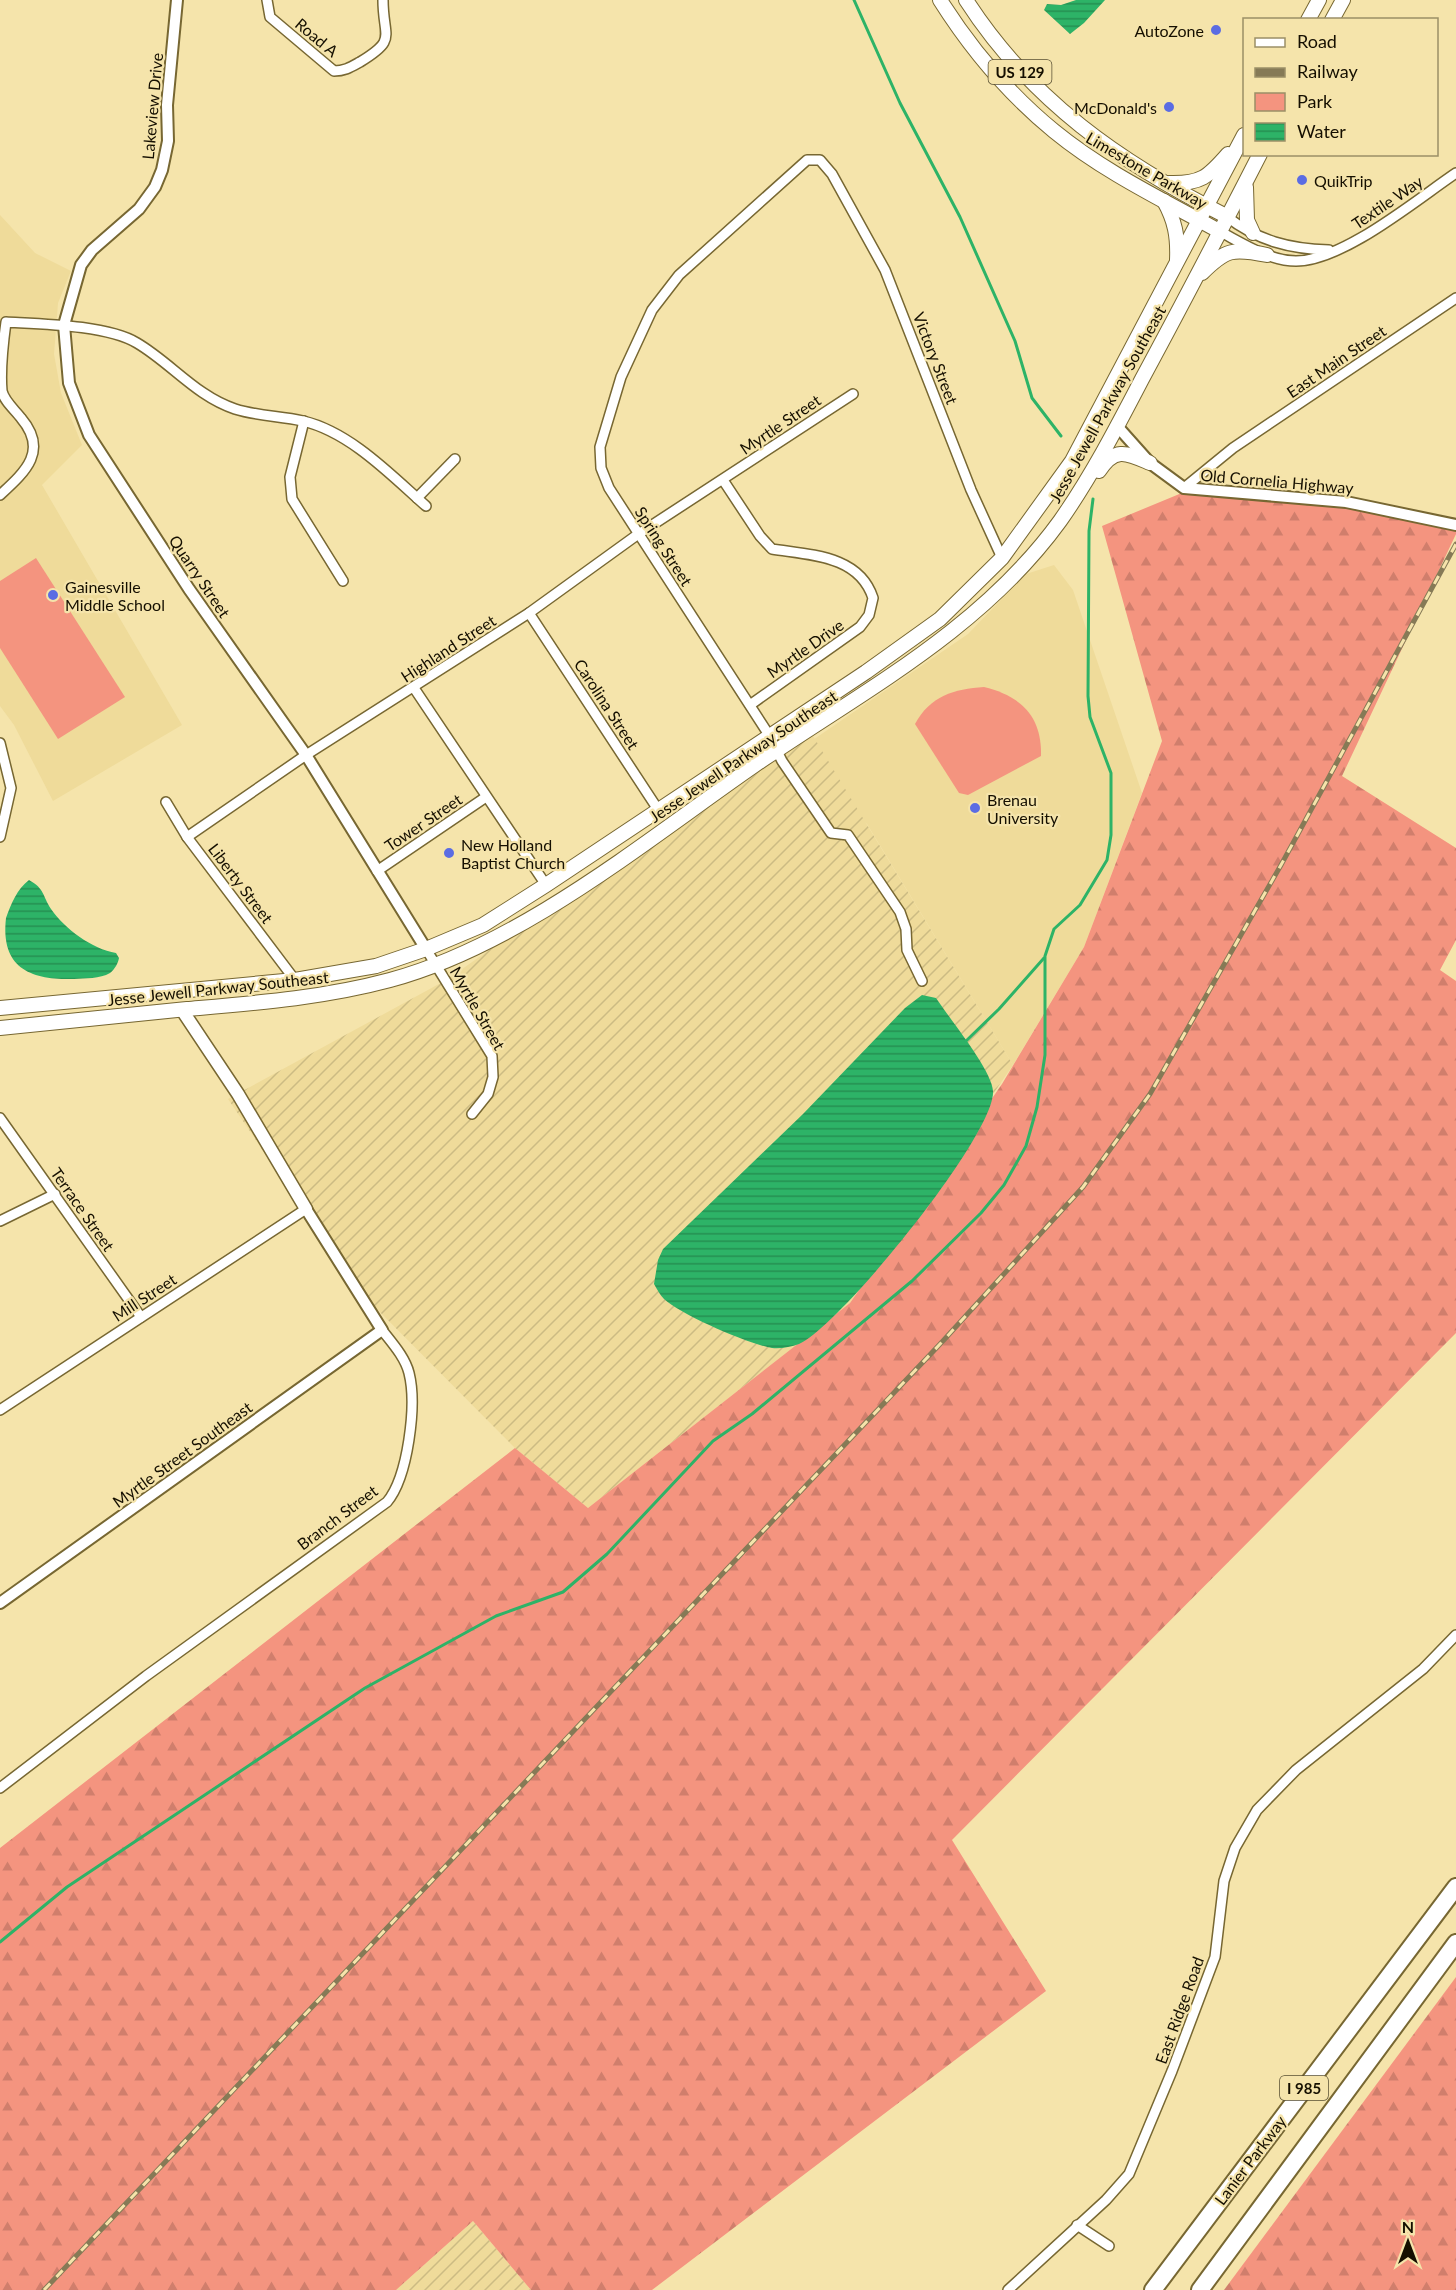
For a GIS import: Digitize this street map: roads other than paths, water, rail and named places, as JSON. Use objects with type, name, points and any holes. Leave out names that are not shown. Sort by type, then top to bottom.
[{"type":"highway","name":"Lanier Parkway","points":[[1153,2290],[1456,1887]]},
{"type":"highway","name":"I 985","points":[[1200,2290],[1456,1943]]},
{"type":"main road","name":"Limestone Parkway","points":[[940,0],[995,73],[1053,131],[1107,169],[1219,231]]},
{"type":"main road","name":"Limestone Parkway","points":[[966,0],[1010,60],[1046,98],[1101,143],[1226,216]]},
{"type":"main road","points":[[1309,18],[1319,0]]},
{"type":"main road","points":[[1333,18],[1343,0]]},
{"type":"main road","points":[[1167,183],[1187,184],[1202,179],[1243,137]]},
{"type":"main road","name":"Jesse Jewell Parkway Southeast","points":[[0,1008],[295,980],[376,966],[426,949],[483,925],[546,885],[659,811],[940,619],[1002,558],[1072,461],[1243,138]]},
{"type":"main road","name":"Jesse Jewell Parkway Southeast","points":[[0,1028],[310,998],[390,981],[435,965],[497,938],[568,894],[778,750],[878,686],[956,629],[993,596],[1059,522],[1117,426],[1259,156]]},
{"type":"main road","points":[[1246,182],[1247,217],[1253,233]]},
{"type":"main road","points":[[1164,200],[1176,225],[1177,265]]},
{"type":"main road","points":[[1194,281],[1223,254],[1239,249],[1267,255]]},
{"type":"main road","points":[[1075,496],[1088,488],[1111,456],[1129,454],[1150,463]]},
{"type":"main road","name":"Branch Street","points":[[182,1010],[238,1094],[306,1209]]},
{"type":"street","name":"Lakeview Drive","points":[[139,209],[155,187],[168,141],[167,105],[177,0]]},
{"type":"street","name":"Road A","points":[[267,0],[270,17],[334,71],[343,71],[381,49],[386,40],[383,0]]},
{"type":"street","name":"Spring Street","points":[[832,174],[820,160],[807,160],[679,275],[652,310],[621,377],[600,447],[601,468],[609,488],[638,535],[750,705],[778,750],[782,761],[831,833],[848,835],[900,912],[906,929],[907,950],[922,981]]},
{"type":"street","name":"Textile Way","points":[[1219,231],[1267,255],[1294,261],[1316,259],[1332,250],[1348,245],[1456,173]]},
{"type":"street","name":"Victory Street","points":[[832,174],[885,270],[970,490],[1002,558]]},
{"type":"street","name":"Quarry Street","points":[[139,209],[92,250],[81,265],[64,325],[69,383],[89,435],[189,589],[306,755],[426,949]]},
{"type":"street","name":"Textile Way","points":[[1226,216],[1270,243],[1299,249],[1332,250]]},
{"type":"street","name":"East Main Street","points":[[1184,488],[1233,448],[1456,298]]},
{"type":"street","points":[[0,495],[23,473],[33,458],[33,440],[29,426],[2,393],[0,371],[6,322],[64,325],[135,341],[197,389],[235,409],[304,421],[340,436],[426,506]]},
{"type":"street","name":"Myrtle Street","points":[[723,480],[853,394]]},
{"type":"street","points":[[304,421],[290,477],[292,499],[343,581]]},
{"type":"street","name":"Old Cornelia Highway","points":[[1117,426],[1150,463],[1184,488],[1346,502],[1456,525]]},
{"type":"street","points":[[417,498],[455,459]]},
{"type":"street","name":"Highland Street","points":[[187,837],[306,755],[529,613],[638,535],[723,480]]},
{"type":"street","name":"Myrtle Drive","points":[[723,480],[760,536],[772,549],[827,556],[841,563],[863,580],[873,598],[869,615],[860,627],[750,705]]},
{"type":"street","name":"Carolina Street","points":[[529,613],[659,811]]},
{"type":"street","name":"Tower Street","points":[[414,688],[546,885]]},
{"type":"street","points":[[0,743],[11,788],[0,837]]},
{"type":"street","name":"Tower Street","points":[[377,871],[486,797]]},
{"type":"street","name":"Liberty Street","points":[[166,802],[187,837],[295,980]]},
{"type":"street","name":"Myrtle Street","points":[[426,949],[492,1056],[493,1077],[489,1094],[472,1114]]},
{"type":"street","name":"Terrace Street","points":[[0,1118],[141,1317]]},
{"type":"street","points":[[0,1221],[55,1194]]},
{"type":"street","name":"Mill Street","points":[[0,1410],[306,1209]]},
{"type":"street","name":"Branch Street","points":[[0,1788],[146,1676],[387,1502],[395,1492],[404,1468],[411,1414],[409,1373],[306,1209]]},
{"type":"street","name":"Myrtle Street Southeast","points":[[0,1603],[382,1330]]},
{"type":"street","name":"East Ridge Road","points":[[1008,2290],[1106,2200],[1129,2174],[1172,2071],[1215,1957],[1224,1881],[1235,1848],[1257,1810],[1296,1770],[1423,1669],[1456,1635]]},
{"type":"street","points":[[1077,2225],[1109,2246]]},
{"type":"water","points":[[1076,0],[1105,0],[1084,23],[1070,34],[1044,10],[1047,4],[1061,5]]},
{"type":"water","points":[[29,880],[41,889],[51,909],[71,931],[89,943],[116,953],[119,960],[110,973],[88,978],[59,979],[33,974],[14,960],[8,950],[6,918],[18,892]]},
{"type":"water","points":[[922,995],[936,998],[986,1070],[993,1091],[987,1113],[970,1146],[944,1185],[879,1267],[819,1330],[799,1344],[786,1348],[772,1348],[732,1335],[685,1313],[664,1299],[654,1284],[658,1260],[663,1249],[803,1114],[905,1008]]},
{"type":"waterway","points":[[854,0],[900,103],[960,217],[1015,341],[1032,398],[1061,436]]},
{"type":"waterway","points":[[0,1942],[67,1887],[365,1688],[496,1616],[563,1592],[607,1554],[713,1441],[752,1414],[912,1281],[981,1213],[1004,1185],[1026,1146],[1037,1107],[1045,1055],[1045,956],[1054,929],[1080,905],[1107,860],[1111,835],[1111,773],[1090,717],[1088,696],[1089,531],[1093,499]]},
{"type":"waterway","points":[[966,1041],[999,1009],[1044,958]]},
{"type":"railway","points":[[44,2290],[942,1342],[1083,1187],[1150,1094],[1281,865],[1456,544]]},
{"type":"place","name":"AutoZone","points":[[1216,30]]},
{"type":"place","name":"McDonald's","points":[[1169,107]]},
{"type":"place","name":"QuikTrip","points":[[1302,180]]},
{"type":"place","name":"Gainesville Middle School","points":[[53,595]]},
{"type":"place","name":"Brenau University","points":[[975,808]]},
{"type":"place","name":"New Holland Baptist Church","points":[[449,853]]}]
